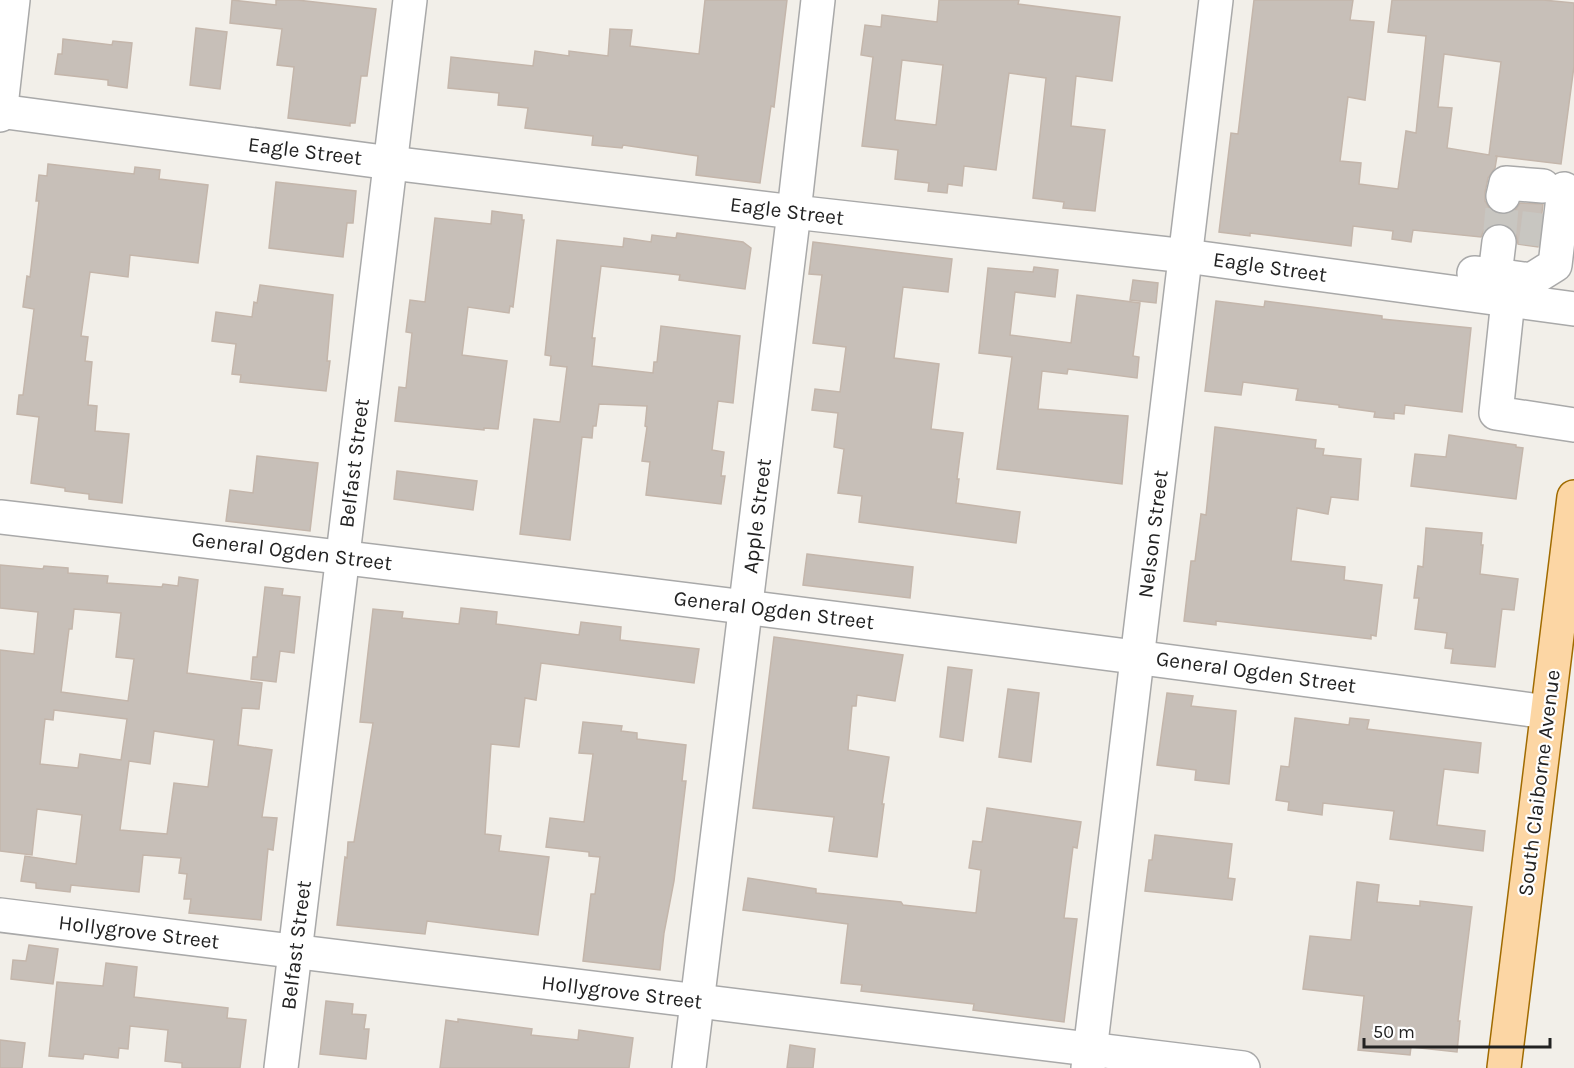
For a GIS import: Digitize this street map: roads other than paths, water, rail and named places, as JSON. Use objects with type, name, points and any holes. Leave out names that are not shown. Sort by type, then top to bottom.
[{"type":"main road","name":"South Claiborne Avenue","points":[[1504,1068],[1574,497]]},
{"type":"street","points":[[0,113],[13,0]]},
{"type":"street","name":"Belfast Street","points":[[281,1068],[410,0]]},
{"type":"street","name":"Apple Street","points":[[689,1068],[818,0]]},
{"type":"street","name":"Nelson Street","points":[[1089,1059],[1216,0]]},
{"type":"street","name":"Eagle Street","points":[[0,113],[794,212],[1186,256],[1442,277],[1532,277],[1574,309]]},
{"type":"street","points":[[1503,196],[1506,183],[1556,191],[1496,413],[1574,425]]},
{"type":"street","points":[[1499,242],[1532,277]]},
{"type":"street","name":"General Ogden Street","points":[[0,517],[343,557],[1138,656],[1547,712]]},
{"type":"street","name":"Hollygrove Street","points":[[0,915],[697,1001],[1089,1059],[1243,1068]]},
{"type":"tunnel","points":[[1499,242],[1503,196]]},
{"type":"tunnel","points":[[1535,246],[1541,199]]}]
